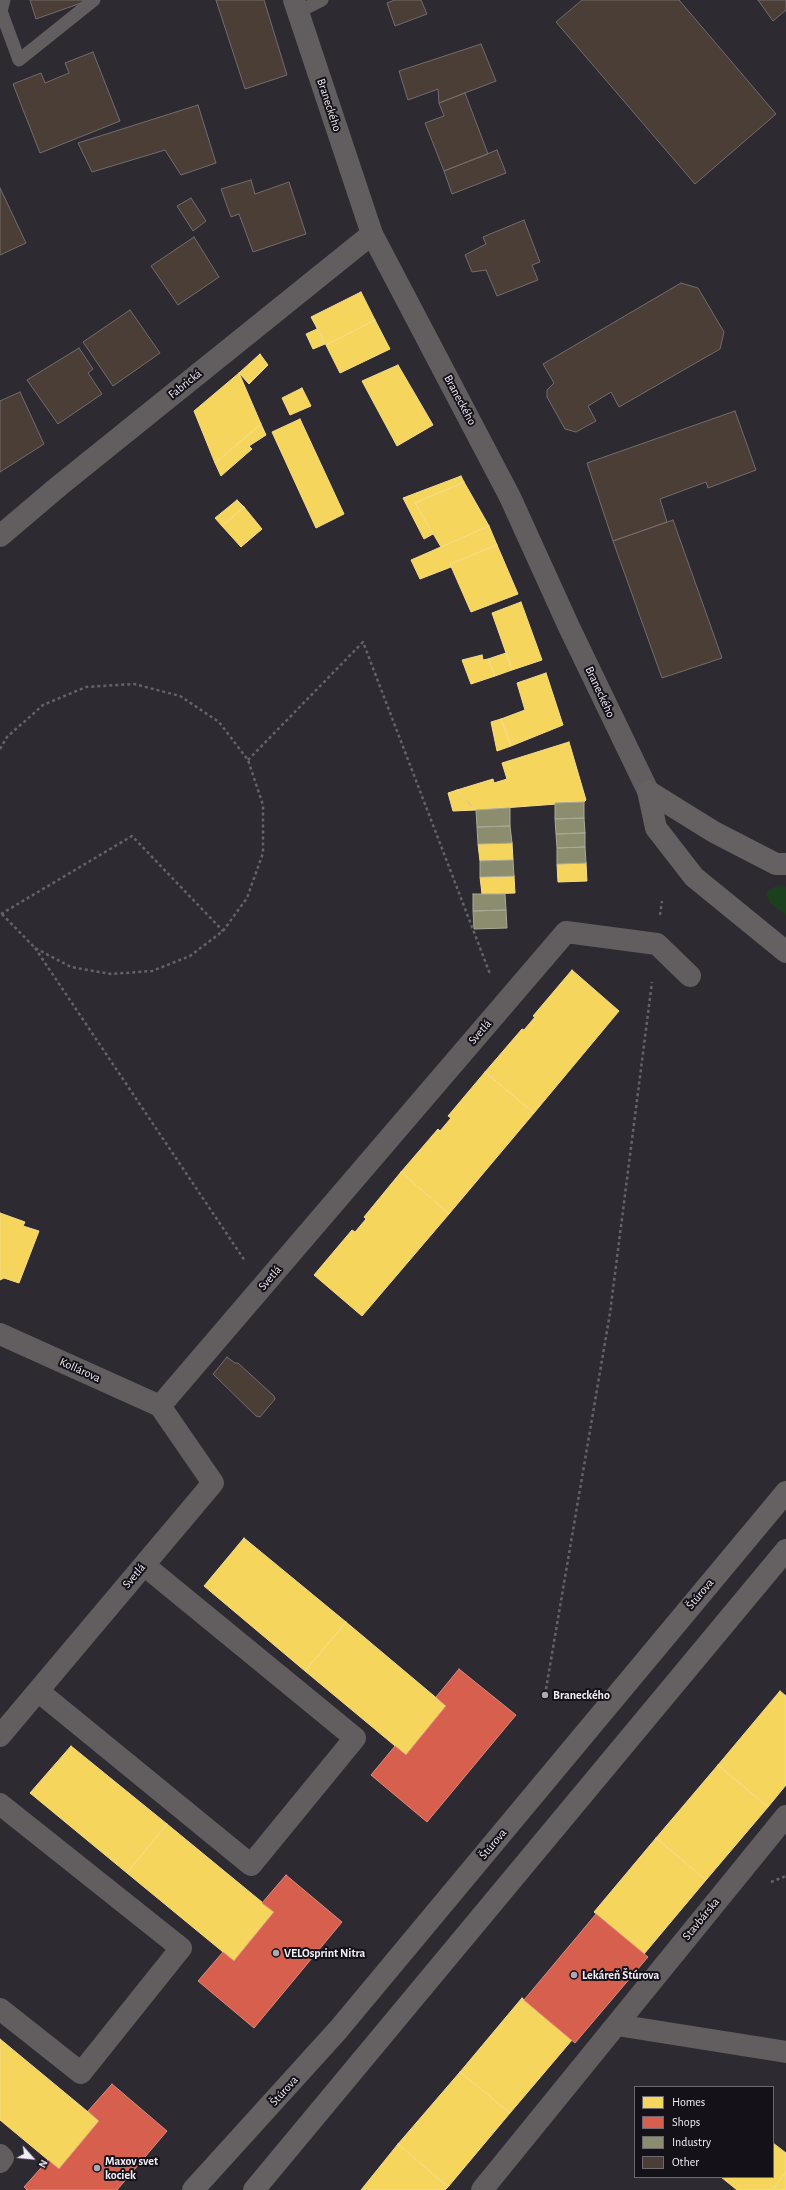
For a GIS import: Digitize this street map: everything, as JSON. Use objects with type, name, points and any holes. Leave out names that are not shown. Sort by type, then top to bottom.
[{"type":"main road","points":[[648,791],[714,832],[776,864],[786,864]]},
{"type":"main road","points":[[648,791],[656,828],[694,877],[786,952]]},
{"type":"main road","name":"Štúrova","points":[[193,2190],[338,2030],[786,1492]]},
{"type":"main road","points":[[254,2190],[786,1550]]},
{"type":"street","name":"Braneckého","points":[[296,6],[372,234],[510,497],[572,633],[648,791]]},
{"type":"street","name":"Fabrická","points":[[0,536],[59,486],[372,234]]},
{"type":"street","name":"Svetlá","points":[[0,1736],[213,1483],[160,1406],[566,932],[657,944]]},
{"type":"street","points":[[657,944],[690,976]]},
{"type":"street","name":"Kollárova","points":[[0,1334],[160,1406]]},
{"type":"street","points":[[38,1691],[251,1866],[355,1738],[144,1565]]},
{"type":"street","points":[[0,1804],[181,1948],[81,2073],[0,2009]]},
{"type":"street","name":"Stavbárska","points":[[482,2190],[786,1816]]},
{"type":"street","points":[[617,2024],[786,2052]]},
{"type":"street","points":[[0,2155],[3,2158],[0,2162]]},
{"type":"lane","points":[[4,0],[0,11],[19,60],[94,0]]},
{"type":"lane","points":[[296,6],[322,0]]},
{"type":"path","points":[[248,760],[363,642],[502,1006]]},
{"type":"path","points":[[0,749],[7,737],[43,705],[86,687],[134,684],[180,696],[219,722],[248,760],[263,805],[263,853],[247,898],[223,931],[190,956],[152,971],[111,974],[71,967],[35,948]]},
{"type":"path","points":[[223,931],[132,836],[1,913],[35,948],[262,1287]]},
{"type":"path","points":[[545,1695],[610,1314],[662,901]]},
{"type":"green space","points":[[778,885],[786,887],[786,915],[770,903],[766,892]]},
{"type":"building: Homes","points":[[361,292],[375,320],[326,345],[311,317]]},
{"type":"building: Homes","points":[[375,320],[390,349],[340,373],[326,345]]},
{"type":"building: Homes","points":[[317,329],[325,344],[313,349],[306,334]]},
{"type":"building: Homes","points":[[260,354],[268,365],[249,384],[239,373]]},
{"type":"building: Homes","points":[[398,365],[433,425],[397,446],[362,381]]},
{"type":"building: Homes","points":[[239,373],[261,424],[215,463],[194,411]]},
{"type":"building: Homes","points":[[302,388],[311,406],[290,415],[282,398]]},
{"type":"building: Homes","points":[[300,419],[344,514],[316,528],[272,432]]},
{"type":"building: Homes","points":[[261,424],[266,435],[249,446],[252,449],[221,476],[215,463]]},
{"type":"building: Homes","points":[[461,476],[464,482],[415,503],[433,534],[424,539],[403,498]]},
{"type":"building: Homes","points":[[464,482],[489,526],[441,547],[415,503]]},
{"type":"building: Homes","points":[[237,500],[244,507],[222,526],[215,518]]},
{"type":"building: Homes","points":[[244,507],[262,529],[241,547],[222,526]]},
{"type":"building: Homes","points":[[489,526],[497,545],[450,564],[451,567],[420,579],[411,560]]},
{"type":"building: Homes","points":[[497,545],[518,594],[471,612],[450,564]]},
{"type":"building: Homes","points":[[521,602],[542,660],[512,670],[492,613]]},
{"type":"building: Homes","points":[[506,653],[512,670],[495,676],[488,659]]},
{"type":"building: Homes","points":[[482,655],[483,660],[488,659],[495,676],[471,684],[462,660]]},
{"type":"building: Homes","points":[[546,673],[563,725],[511,746],[501,719],[525,710],[517,683]]},
{"type":"building: Homes","points":[[501,719],[511,746],[497,751],[491,722]]},
{"type":"building: Homes","points":[[569,742],[586,800],[584,802],[476,810],[457,790],[493,779],[494,783],[507,779],[502,763]]},
{"type":"building: Homes","points":[[457,790],[476,810],[453,811],[448,793]]},
{"type":"building: Homes","points":[[512,843],[513,860],[480,861],[478,844]]},
{"type":"building: Homes","points":[[586,863],[587,881],[558,882],[557,864]]},
{"type":"building: Homes","points":[[514,876],[515,893],[482,894],[480,877]]},
{"type":"building: Homes","points":[[572,970],[619,1011],[534,1113],[485,1072],[522,1029],[524,1030],[535,1017],[533,1016]]},
{"type":"building: Homes","points":[[485,1072],[534,1113],[449,1214],[401,1172],[438,1129],[440,1131],[451,1118],[448,1116]]},
{"type":"building: Homes","points":[[401,1172],[449,1214],[362,1316],[314,1275],[352,1230],[355,1232],[366,1219],[364,1217]]},
{"type":"building: Homes","points":[[0,1213],[25,1222],[23,1226],[39,1231],[19,1283],[4,1278],[0,1280]]},
{"type":"building: Homes","points":[[244,1538],[346,1622],[305,1671],[204,1586]]},
{"type":"building: Homes","points":[[346,1622],[446,1706],[406,1755],[305,1671]]},
{"type":"building: Homes","points":[[780,1691],[786,1696],[786,1785],[768,1807],[718,1765]]},
{"type":"building: Homes","points":[[71,1746],[167,1824],[127,1873],[30,1793]]},
{"type":"building: Homes","points":[[718,1765],[768,1807],[706,1880],[656,1838]]},
{"type":"building: Homes","points":[[167,1824],[274,1912],[234,1961],[127,1873]]},
{"type":"building: Homes","points":[[656,1838],[706,1880],[644,1954],[594,1912]]},
{"type":"building: Homes","points":[[522,1998],[572,2040],[510,2113],[460,2072]]},
{"type":"building: Homes","points":[[0,2039],[99,2121],[59,2169],[0,2120]]},
{"type":"building: Homes","points":[[460,2072],[510,2113],[448,2187],[398,2144]]},
{"type":"building: Homes","points":[[398,2144],[448,2187],[445,2190],[361,2190]]},
{"type":"building: Homes","points":[[774,2144],[786,2153],[786,2172],[772,2190],[737,2190],[722,2178],[774,2178]]},
{"type":"building: Homes","points":[[786,2172],[786,2190],[772,2190]]},
{"type":"building: Shops","points":[[459,1669],[516,1715],[427,1822],[371,1775],[395,1746],[406,1755],[446,1706],[436,1697]]},
{"type":"building: Shops","points":[[286,1875],[342,1922],[254,2028],[198,1981],[223,1952],[234,1961],[274,1912],[262,1903]]},
{"type":"building: Shops","points":[[596,1914],[648,1957],[575,2043],[524,2000]]},
{"type":"building: Shops","points":[[112,2084],[167,2131],[117,2190],[27,2190],[24,2187],[48,2160],[59,2169],[99,2121],[88,2111]]},
{"type":"building: Industry","points":[[584,802],[584,818],[555,819],[555,803]]},
{"type":"building: Industry","points":[[510,808],[510,826],[477,827],[476,810]]},
{"type":"building: Industry","points":[[584,818],[585,833],[556,834],[555,819]]},
{"type":"building: Industry","points":[[510,826],[512,843],[478,844],[477,827]]},
{"type":"building: Industry","points":[[585,833],[585,847],[557,848],[556,834]]},
{"type":"building: Industry","points":[[585,847],[586,863],[557,864],[557,848]]},
{"type":"building: Industry","points":[[513,860],[514,876],[480,877],[480,861]]},
{"type":"building: Industry","points":[[473,894],[505,894],[506,910],[473,911]]},
{"type":"building: Industry","points":[[506,910],[507,928],[474,929],[473,911]]},
{"type":"building: Other","points":[[30,0],[83,0],[84,2],[36,19]]},
{"type":"building: Other","points":[[216,0],[264,0],[287,75],[245,89]]},
{"type":"building: Other","points":[[395,0],[421,0],[427,14],[395,26],[387,3]]},
{"type":"building: Other","points":[[582,0],[679,0],[776,114],[695,184],[556,22]]},
{"type":"building: Other","points":[[758,0],[786,0],[786,10],[773,21]]},
{"type":"building: Other","points":[[481,44],[496,81],[439,103],[438,89],[408,100],[399,71]]},
{"type":"building: Other","points":[[93,52],[120,121],[40,153],[13,84],[41,73],[45,83],[69,73],[65,63]]},
{"type":"building: Other","points":[[465,93],[488,154],[444,171],[425,123],[444,116],[439,103]]},
{"type":"building: Other","points":[[198,105],[216,163],[181,175],[165,150],[92,172],[78,143]]},
{"type":"building: Other","points":[[497,150],[506,173],[452,194],[444,171]]},
{"type":"building: Other","points":[[251,180],[255,194],[289,182],[306,234],[253,252],[239,214],[231,217],[221,189]]},
{"type":"building: Other","points":[[0,188],[26,243],[0,255]]},
{"type":"building: Other","points":[[191,198],[206,221],[193,231],[177,206]]},
{"type":"building: Other","points":[[524,220],[540,262],[532,265],[538,280],[497,296],[486,270],[472,272],[465,255],[486,244],[483,237]]},
{"type":"building: Other","points":[[194,237],[219,277],[178,305],[151,266]]},
{"type":"building: Other","points":[[681,283],[698,288],[724,332],[720,349],[619,407],[611,392],[588,406],[596,421],[576,432],[565,429],[547,397],[547,390],[554,383],[543,364]]},
{"type":"building: Other","points":[[130,310],[160,353],[113,386],[83,342]]},
{"type":"building: Other","points":[[79,348],[93,369],[88,373],[102,394],[58,424],[27,380]]},
{"type":"building: Other","points":[[20,392],[44,444],[0,472],[0,401]]},
{"type":"building: Other","points":[[735,411],[756,470],[708,488],[706,482],[660,499],[667,522],[613,541],[587,463]]},
{"type":"building: Other","points":[[673,520],[722,658],[662,678],[613,541]]},
{"type":"building: Other","points":[[227,1357],[235,1363],[238,1363],[274,1396],[275,1399],[260,1417],[256,1416],[213,1374]]},
{"type":"place","name":"Braneckého","points":[[545,1695]]},
{"type":"place","name":"VELOsprint Nitra","points":[[276,1953]]},
{"type":"place","name":"Lekáreň Štúrova","points":[[574,1975]]},
{"type":"place","name":"Maxov svet kociek","points":[[97,2168]]}]
